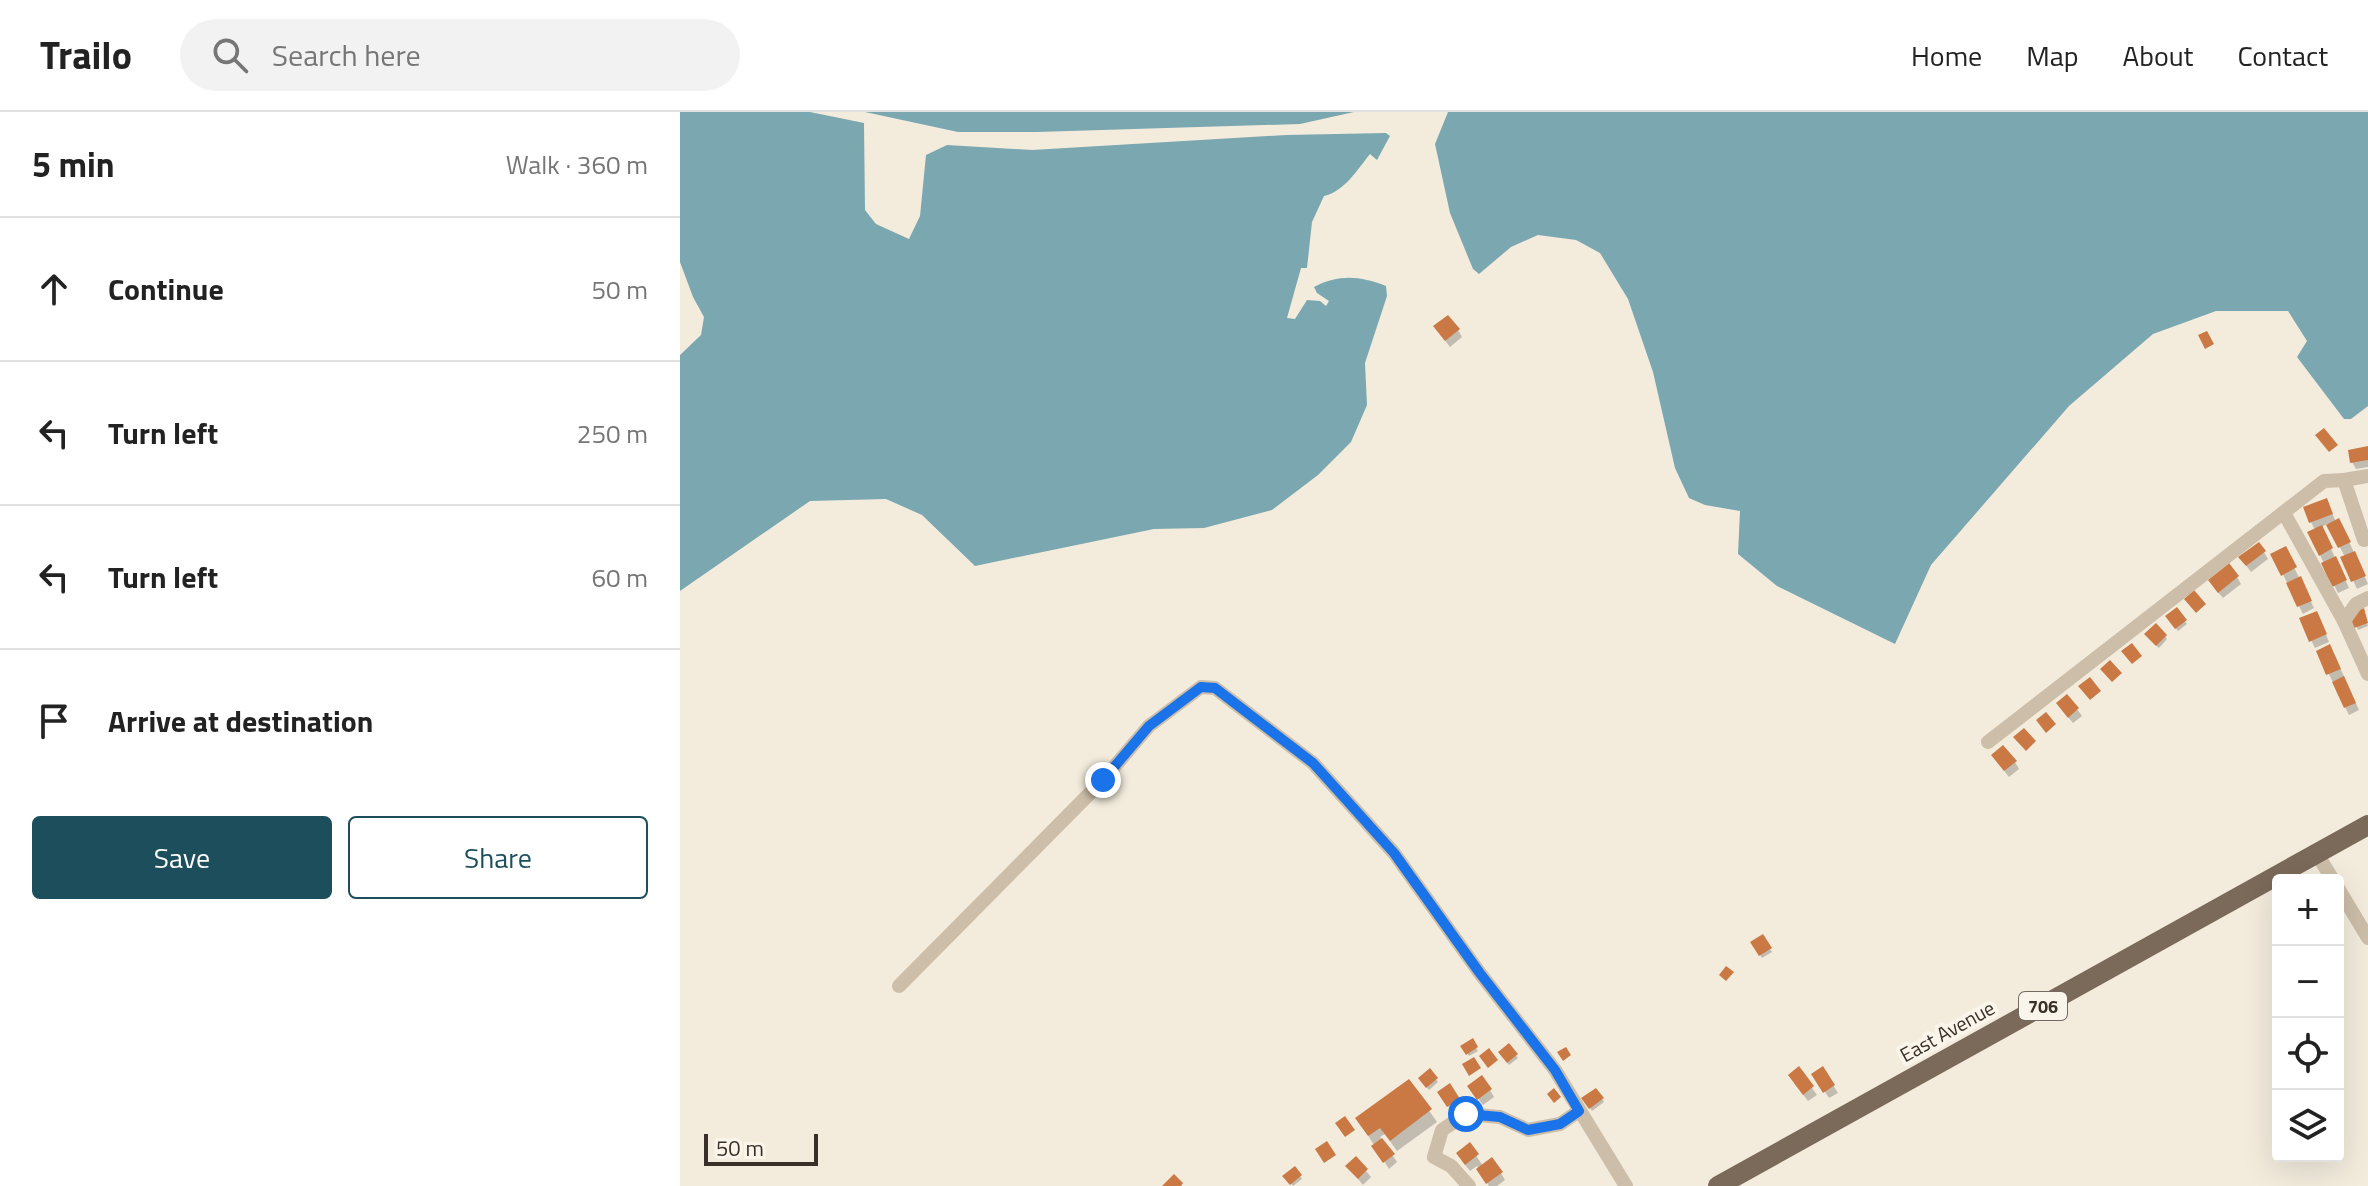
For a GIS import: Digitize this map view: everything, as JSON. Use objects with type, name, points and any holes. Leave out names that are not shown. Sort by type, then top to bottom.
[{"type":"main road","name":"East Avenue","points":[[1718,1186],[2368,825]]},
{"type":"street","points":[[1988,742],[2324,481],[2368,476]]},
{"type":"street","points":[[2344,480],[2367,542]]},
{"type":"street","points":[[2284,513],[2344,621],[2368,674]]},
{"type":"street","points":[[2344,621],[2356,604],[2368,598]]},
{"type":"street","points":[[899,986],[1103,780],[1149,726],[1201,687],[1215,688],[1313,763],[1394,853],[1479,972],[1555,1070],[1626,1186]]},
{"type":"street","points":[[2317,854],[2329,874]]},
{"type":"street","points":[[2344,898],[2368,938]]},
{"type":"street","points":[[1469,1186],[1451,1166],[1434,1157],[1442,1130],[1466,1114],[1500,1117],[1528,1130],[1560,1124],[1579,1111]]},
{"type":"water","points":[[680,112],[810,112],[864,123],[865,210],[876,224],[909,239],[920,216],[926,155],[947,145],[1032,150],[1286,135],[1386,133],[1390,136],[1377,160],[1370,154],[1344,185],[1324,196],[1312,222],[1307,268],[1301,268],[1287,318],[1295,319],[1307,300],[1320,301],[1326,306],[1329,301],[1314,287],[1332,280],[1350,278],[1386,286],[1387,296],[1365,363],[1367,405],[1351,442],[1318,475],[1272,510],[1204,528],[1154,529],[975,566],[922,515],[886,499],[810,501],[680,591],[680,355],[701,335],[704,317],[680,262]]},
{"type":"water","points":[[865,112],[1354,112],[1300,124],[958,132]]},
{"type":"water","points":[[1448,112],[2368,112],[2368,406],[2351,419],[2344,419],[2297,357],[2307,341],[2288,311],[2216,311],[2153,334],[2069,406],[1931,565],[1895,644],[1777,586],[1738,554],[1740,511],[1705,505],[1689,498],[1675,468],[1653,372],[1628,299],[1600,253],[1576,240],[1538,235],[1511,247],[1479,274],[1473,269],[1450,213],[1435,144]]},
{"type":"building","points":[[1448,315],[1460,329],[1445,341],[1433,326]]},
{"type":"building","points":[[2207,331],[2214,344],[2205,349],[2198,335]]},
{"type":"building","points":[[2324,428],[2338,445],[2329,452],[2315,435]]},
{"type":"building","points":[[2368,446],[2368,460],[2350,463],[2348,450]]},
{"type":"building","points":[[2327,498],[2333,514],[2309,523],[2303,507]]},
{"type":"building","points":[[2339,518],[2351,542],[2338,548],[2326,525]]},
{"type":"building","points":[[2322,525],[2333,548],[2319,556],[2307,532]]},
{"type":"building","points":[[2259,542],[2266,551],[2246,566],[2238,557]]},
{"type":"building","points":[[2286,546],[2297,567],[2281,576],[2270,554]]},
{"type":"building","points":[[2355,551],[2366,576],[2351,582],[2340,557]]},
{"type":"building","points":[[2336,556],[2347,580],[2332,587],[2321,563]]},
{"type":"building","points":[[2229,563],[2239,576],[2218,593],[2208,580]]},
{"type":"building","points":[[2301,576],[2312,601],[2297,607],[2286,583]]},
{"type":"building","points":[[2194,590],[2206,604],[2196,613],[2184,599]]},
{"type":"building","points":[[2177,607],[2187,620],[2175,629],[2165,616]]},
{"type":"building","points":[[2364,608],[2368,623],[2354,628],[2349,614]]},
{"type":"building","points":[[2317,611],[2327,634],[2309,642],[2299,618]]},
{"type":"building","points":[[2156,623],[2167,635],[2156,646],[2144,634]]},
{"type":"building","points":[[2132,643],[2142,656],[2132,664],[2121,651]]},
{"type":"building","points":[[2330,644],[2341,669],[2326,675],[2316,651]]},
{"type":"building","points":[[2110,660],[2122,673],[2112,682],[2100,669]]},
{"type":"building","points":[[2344,676],[2356,703],[2344,708],[2332,682]]},
{"type":"building","points":[[2090,677],[2101,691],[2090,700],[2078,686]]},
{"type":"building","points":[[2067,694],[2079,708],[2068,718],[2056,703]]},
{"type":"building","points":[[2046,712],[2056,724],[2046,733],[2036,720]]},
{"type":"building","points":[[2024,728],[2036,741],[2026,751],[2013,737]]},
{"type":"building","points":[[2003,745],[2017,761],[2004,771],[1991,755]]},
{"type":"building","points":[[1763,934],[1772,948],[1759,956],[1750,942]]},
{"type":"building","points":[[1726,966],[1734,972],[1726,981],[1719,975]]},
{"type":"building","points":[[1473,1038],[1478,1047],[1466,1055],[1460,1046]]},
{"type":"building","points":[[1509,1043],[1518,1054],[1507,1063],[1498,1052]]},
{"type":"building","points":[[1566,1047],[1571,1055],[1563,1061],[1557,1052]]},
{"type":"building","points":[[1489,1048],[1498,1060],[1488,1068],[1479,1056]]},
{"type":"building","points":[[1474,1057],[1481,1068],[1469,1076],[1462,1064]]},
{"type":"building","points":[[1799,1066],[1814,1086],[1803,1095],[1788,1075]]},
{"type":"building","points":[[1823,1066],[1835,1085],[1823,1093],[1811,1074]]},
{"type":"building","points":[[1430,1068],[1438,1078],[1426,1088],[1418,1078]]},
{"type":"building","points":[[1482,1075],[1492,1089],[1477,1100],[1467,1086]]},
{"type":"building","points":[[1409,1079],[1432,1109],[1390,1141],[1380,1128],[1368,1136],[1355,1118]]},
{"type":"building","points":[[1450,1083],[1460,1099],[1447,1107],[1437,1092]]},
{"type":"building","points":[[1554,1088],[1561,1097],[1554,1103],[1547,1094]]},
{"type":"building","points":[[1596,1088],[1604,1098],[1589,1109],[1581,1098]]},
{"type":"building","points":[[1345,1116],[1355,1130],[1345,1137],[1335,1123]]},
{"type":"building","points":[[1382,1138],[1395,1154],[1383,1163],[1371,1146]]},
{"type":"building","points":[[1327,1141],[1336,1155],[1324,1163],[1315,1149]]},
{"type":"building","points":[[1470,1142],[1479,1154],[1465,1165],[1456,1153]]},
{"type":"building","points":[[1356,1156],[1368,1169],[1358,1179],[1345,1166]]},
{"type":"building","points":[[1492,1157],[1503,1172],[1486,1184],[1476,1169]]},
{"type":"building","points":[[1295,1166],[1302,1175],[1290,1185],[1282,1176]]},
{"type":"building","points":[[1174,1174],[1183,1183],[1181,1186],[1162,1186]]},
{"type":"route","points":[[1103,780],[1149,726],[1201,687],[1215,688],[1313,763],[1394,853],[1479,972],[1555,1070],[1579,1111],[1560,1124],[1528,1130],[1500,1117],[1466,1114]]}]
